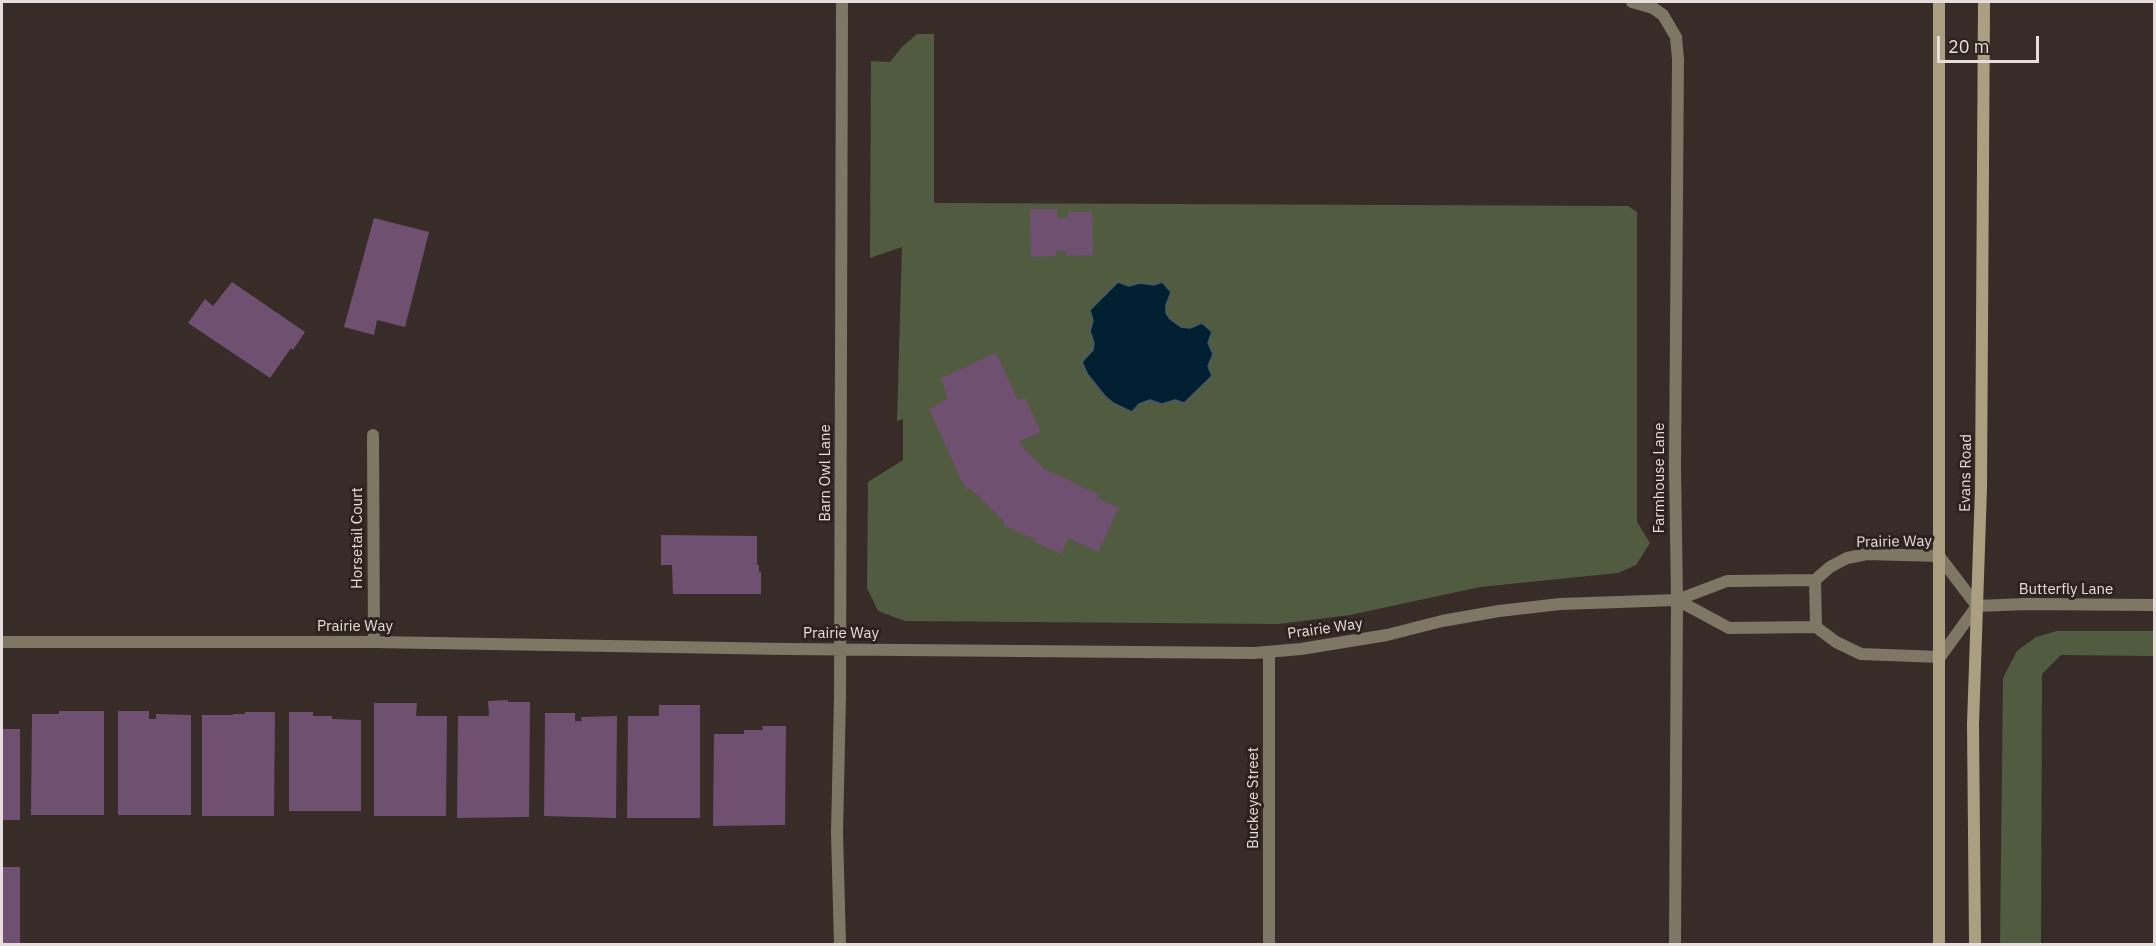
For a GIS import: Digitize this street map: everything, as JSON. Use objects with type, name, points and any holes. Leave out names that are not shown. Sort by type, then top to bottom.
[{"type":"street","name":"Barn Owl Lane","points":[[840,945],[837,833],[840,649],[842,2]]},
{"type":"street","name":"Farmhouse Lane","points":[[1632,2],[1653,8],[1663,15],[1671,25],[1676,37],[1678,58],[1674,466],[1677,600],[1675,945]]},
{"type":"street","name":"Evans Road","points":[[1939,2],[1939,945]]},
{"type":"street","name":"Evans Road","points":[[1975,945],[1972,724],[1981,466],[1984,2]]},
{"type":"street","name":"Horsetail Court","points":[[373,435],[374,642]]},
{"type":"street","name":"Prairie Way","points":[[2,642],[374,642],[1269,652],[1387,635],[1442,621],[1498,611],[1560,604],[1677,600],[1727,581],[1815,580],[1830,567],[1847,558],[1867,554],[1939,556],[1977,606]]},
{"type":"street","points":[[1815,580],[1816,627],[1836,642],[1861,654],[1940,657],[1977,606]]},
{"type":"street","name":"Prairie Way","points":[[1677,600],[1729,627],[1816,627]]},
{"type":"street","name":"Butterfly Lane","points":[[1977,606],[2154,605]]},
{"type":"street","name":"Buckeye Street","points":[[1269,652],[1269,945]]},
{"type":"green space","points":[[917,34],[934,34],[934,203],[1628,206],[1637,212],[1637,522],[1650,543],[1636,565],[1618,573],[1480,587],[1350,615],[1278,624],[905,621],[878,611],[867,588],[868,482],[903,460],[903,419],[897,421],[902,247],[870,258],[871,61],[890,62]]},
{"type":"green space","points":[[2057,631],[2154,631],[2154,656],[2061,655],[2042,674],[2041,944],[2000,944],[2003,678],[2017,651],[2036,637]]},
{"type":"water","points":[[1118,282],[1129,286],[1140,283],[1154,285],[1162,282],[1171,292],[1166,305],[1166,313],[1170,319],[1181,327],[1190,328],[1202,323],[1212,332],[1208,343],[1213,354],[1208,366],[1212,376],[1184,403],[1175,400],[1162,404],[1150,400],[1139,404],[1132,412],[1113,403],[1088,375],[1082,362],[1093,350],[1094,343],[1090,331],[1093,321],[1090,310]]},
{"type":"building","points":[[1030,209],[1057,209],[1057,218],[1068,218],[1068,212],[1092,212],[1093,255],[1066,256],[1066,251],[1056,251],[1056,256],[1031,257]]},
{"type":"building","points":[[374,218],[429,232],[405,327],[377,320],[374,335],[344,327]]},
{"type":"building","points":[[232,282],[305,332],[270,378],[188,323],[205,299],[213,306]]},
{"type":"building","points":[[996,353],[1018,400],[1025,398],[1041,432],[1020,441],[1020,444],[1044,469],[1098,494],[1097,498],[1119,508],[1098,552],[1068,538],[1061,554],[1035,542],[1034,537],[1033,539],[1003,525],[1004,521],[970,488],[967,490],[960,478],[929,409],[948,399],[941,378]]},
{"type":"building","points":[[661,535],[757,536],[757,565],[761,572],[761,594],[673,594],[672,565],[661,565]]},
{"type":"building","points":[[508,700],[508,702],[530,702],[529,817],[457,818],[458,716],[489,716],[488,701]]},
{"type":"building","points":[[374,703],[417,703],[416,716],[447,716],[446,816],[374,816]]},
{"type":"building","points":[[659,705],[700,705],[700,818],[627,818],[628,716],[659,716]]},
{"type":"building","points":[[59,711],[104,711],[104,815],[31,815],[32,714],[59,714]]},
{"type":"building","points":[[118,711],[149,711],[149,719],[156,719],[156,714],[191,715],[191,815],[118,815]]},
{"type":"building","points":[[245,712],[275,712],[274,816],[202,816],[202,715],[233,715],[245,714]]},
{"type":"building","points":[[289,712],[313,712],[313,716],[361,720],[361,811],[289,811]]},
{"type":"building","points":[[545,713],[575,713],[575,721],[582,721],[581,717],[617,716],[616,818],[544,816]]},
{"type":"building","points":[[762,726],[786,726],[785,825],[713,826],[714,734],[744,734],[744,730],[763,730]]},
{"type":"building","points":[[2,729],[20,729],[20,820],[2,820]]},
{"type":"building","points":[[2,867],[20,867],[20,944],[2,944]]}]
